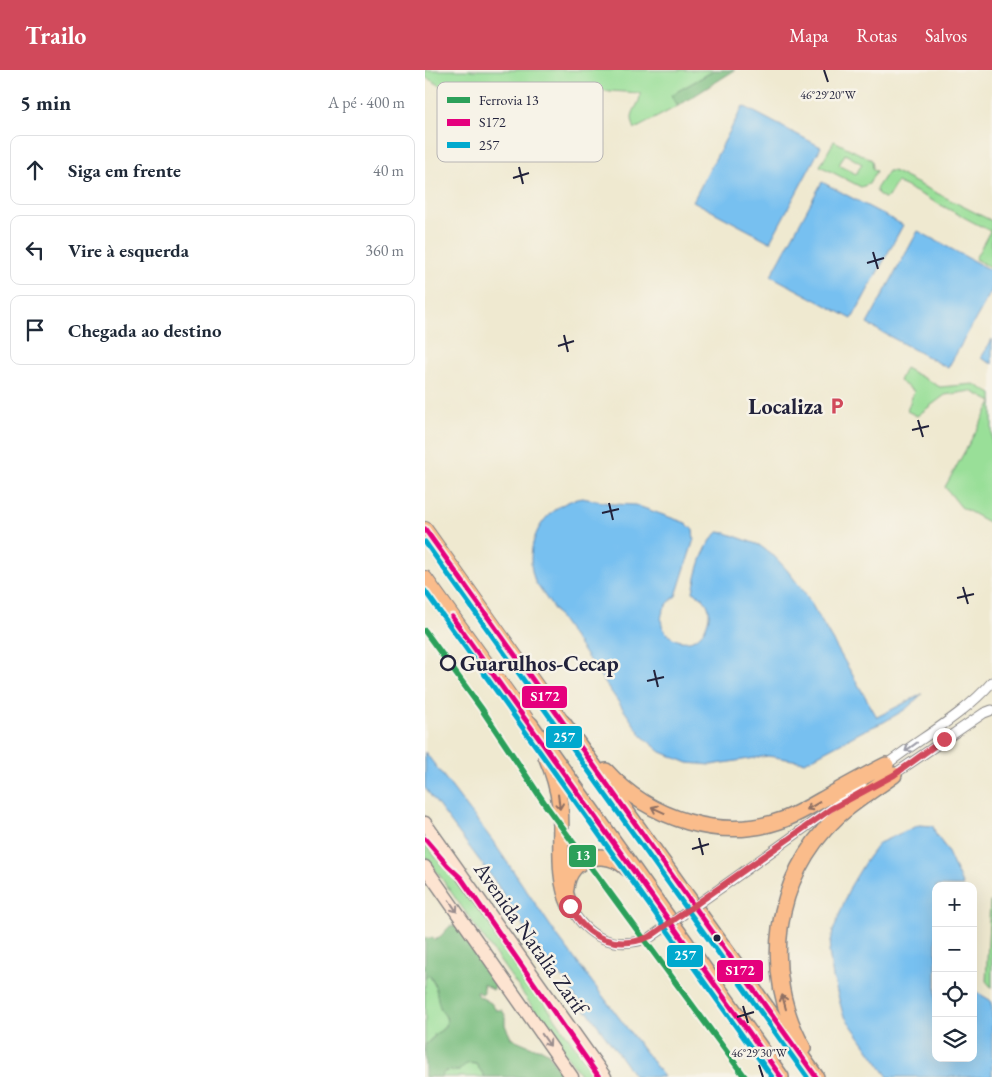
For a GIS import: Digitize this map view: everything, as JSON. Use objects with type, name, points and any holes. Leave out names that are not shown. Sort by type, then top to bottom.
[{"type":"highway","points":[[563,722],[612,778],[629,793],[673,817],[700,825],[727,828],[755,826],[783,820],[808,809],[832,794],[890,770]]},
{"type":"highway","points":[[563,722],[816,1077]]},
{"type":"highway","points":[[530,724],[781,1077]]},
{"type":"highway","points":[[530,724],[546,755],[557,788],[560,805],[563,884],[570,906]]},
{"type":"highway","points":[[820,1077],[788,1016],[780,986],[777,955],[779,924],[787,894],[799,866],[816,840],[837,817],[890,770]]},
{"type":"highway","points":[[570,906],[566,891],[570,875],[579,863],[595,857],[607,857],[619,861],[650,892]]},
{"type":"main road","points":[[425,529],[563,722]]},
{"type":"main road","points":[[425,578],[530,724]]},
{"type":"main road","name":"Avenida Natalia Zarif","points":[[425,823],[605,1077]]},
{"type":"main road","name":"Avenida Natalia Zarif","points":[[425,867],[572,1077]]},
{"type":"street","points":[[831,809],[890,770],[964,709],[992,682]]},
{"type":"street","points":[[570,906],[580,922],[595,935],[604,939],[613,942],[633,942],[651,936],[831,809],[890,770],[992,710]]},
{"type":"green space","points":[[425,70],[715,70],[672,95],[678,106],[635,129],[632,117],[640,98],[640,93],[603,91],[603,82],[437,83],[425,77]]},
{"type":"green space","points":[[715,70],[735,70],[678,106],[671,95]]},
{"type":"green space","points":[[834,141],[872,160],[873,169],[876,171],[869,184],[861,187],[820,166]],"holes":[[[845,154],[862,164],[856,174],[839,165]]]},
{"type":"green space","points":[[888,171],[893,171],[992,221],[992,268],[975,259],[990,231],[897,182],[888,197],[884,198],[878,194],[876,189]]},
{"type":"green space","points":[[905,368],[940,387],[974,384],[992,394],[992,402],[971,391],[945,395],[917,416],[907,411],[914,391],[899,381]]},
{"type":"green space","points":[[992,402],[992,524],[961,507],[945,487]]},
{"type":"green space","points":[[425,843],[441,864],[461,883],[596,1077],[582,1077],[425,855]]},
{"type":"green space","points":[[990,902],[992,902],[992,988],[986,981]]},
{"type":"green space","points":[[450,926],[458,926],[496,985],[493,990],[483,984],[484,992],[482,994],[476,991],[477,995],[491,1003],[496,1010],[502,1010],[505,1015],[505,1025],[511,1038],[547,1052],[564,1077],[485,1077],[476,1064],[470,1063],[459,1071],[446,1071],[441,1077],[425,1077],[425,1045],[435,1036],[434,1034],[441,1031],[447,1020],[441,1010],[432,979],[429,975],[425,978],[425,937],[428,939],[433,937],[434,940],[439,938]]},
{"type":"green space","points":[[429,975],[437,989],[447,1021],[443,1029],[425,1045],[425,978]]},
{"type":"green space","points":[[466,1063],[476,1064],[485,1077],[441,1077],[446,1071],[459,1071]]},
{"type":"water","points":[[743,106],[821,147],[770,242],[693,201]]},
{"type":"water","points":[[822,182],[903,225],[852,319],[771,276]]},
{"type":"water","points":[[918,231],[992,271],[992,290],[948,368],[867,324]]},
{"type":"water","points":[[992,339],[992,364],[981,358]]},
{"type":"water","points":[[582,498],[613,504],[635,505],[686,523],[693,530],[694,539],[676,596],[664,608],[661,620],[665,631],[673,638],[683,641],[694,639],[703,631],[709,616],[709,608],[700,596],[693,592],[696,576],[704,552],[712,538],[718,532],[726,533],[759,545],[774,556],[787,570],[805,593],[877,717],[922,694],[906,709],[884,722],[805,762],[768,756],[711,765],[688,763],[661,752],[642,736],[535,582],[531,562],[534,540],[538,529],[544,520],[560,506]]},
{"type":"water","points":[[425,752],[492,840],[558,937],[664,1077],[635,1077],[589,1013],[583,1009],[563,978],[553,969],[492,877],[425,788]]},
{"type":"water","points":[[919,825],[933,826],[936,835],[946,848],[961,882],[932,882],[932,1062],[977,1062],[977,992],[990,1000],[992,1007],[992,1077],[888,1077],[843,1014],[833,977],[829,952],[833,931],[850,887],[879,843]]},
{"type":"rail line","name":"13","points":[[425,631],[481,708],[547,807],[745,1077]]},
{"type":"transit line","name":"S172","points":[[425,529],[816,1077]]},
{"type":"transit line","name":"257","points":[[425,542],[807,1077]]},
{"type":"transit line","name":"257","points":[[425,591],[772,1077]]},
{"type":"transit line","name":"S172","points":[[452,617],[781,1077]]},
{"type":"transit line","name":"S172","points":[[425,839],[461,878],[599,1077]]},
{"type":"place","name":"Localiza","points":[[837,406]]},
{"type":"place","name":"Guarulhos-Cecap","points":[[448,663]]},
{"type":"route","points":[[570,906],[574,914],[587,929],[604,939],[623,943],[642,940],[651,936],[831,809],[894,775],[944,739]]}]
